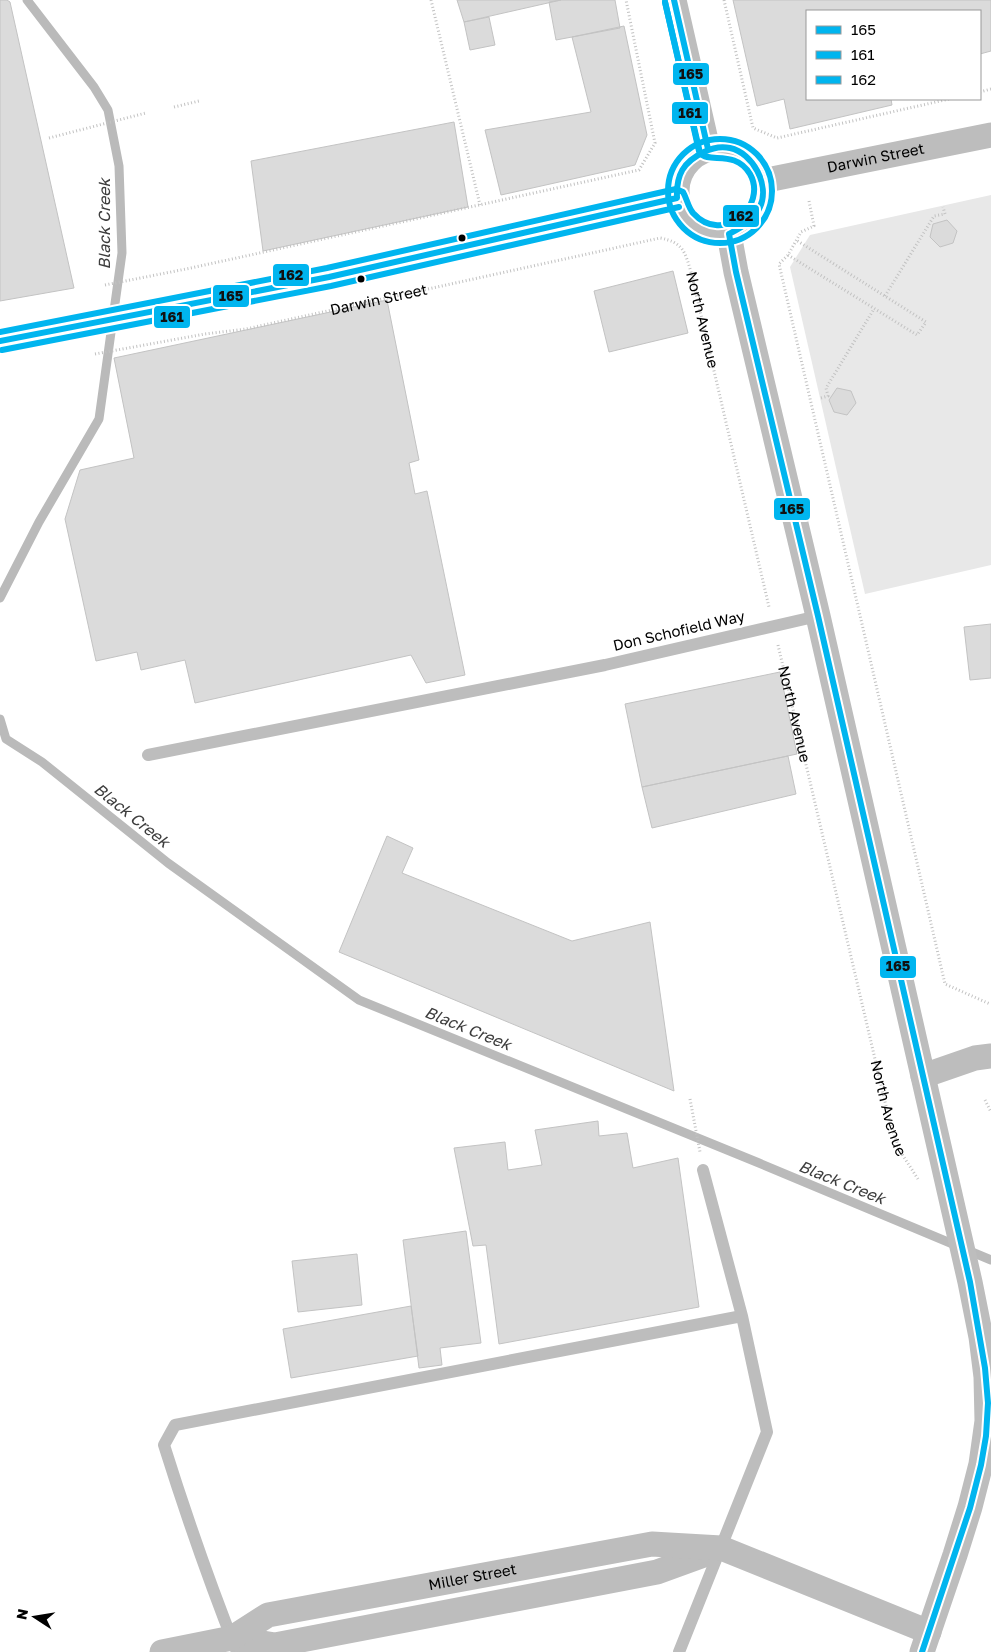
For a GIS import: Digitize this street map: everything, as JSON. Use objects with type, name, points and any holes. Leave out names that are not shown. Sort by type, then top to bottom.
[{"type":"street","points":[[674,0],[708,149]]},
{"type":"street","name":"Darwin Street","points":[[762,181],[991,135]]},
{"type":"street","points":[[728,148],[737,151],[753,163],[762,181],[761,204],[756,214],[749,223],[729,234],[706,232],[695,227],[681,210],[677,198],[676,188],[683,168],[698,153],[708,149],[728,148]]},
{"type":"street","points":[[0,341],[329,278],[677,198]]},
{"type":"street","points":[[729,234],[736,272],[818,616],[981,1337],[986,1377],[987,1422],[981,1464],[970,1507],[925,1642]]},
{"type":"street","points":[[923,1076],[975,1058],[991,1056]]},
{"type":"street","name":"Miller Street","points":[[162,1652],[235,1645],[268,1615],[652,1544],[721,1548],[925,1642]]},
{"type":"lane","name":"Don Schofield Way","points":[[148,755],[605,665],[818,616]]},
{"type":"lane","points":[[679,1652],[768,1432],[742,1316],[704,1170]]},
{"type":"lane","points":[[235,1645],[186,1517],[164,1445],[174,1425],[742,1316]]},
{"type":"path","points":[[431,0],[480,205]]},
{"type":"path","points":[[104,285],[639,170],[655,142],[626,0]]},
{"type":"path","points":[[724,0],[753,128],[777,138],[945,100]]},
{"type":"path","points":[[174,107],[199,101]]},
{"type":"path","points":[[49,138],[146,113]]},
{"type":"path","points":[[809,201],[814,226],[801,232],[788,255],[780,264],[945,984],[990,1004]]},
{"type":"path","points":[[885,296],[934,216],[945,214],[943,207]]},
{"type":"path","name":"Darwin Street","points":[[95,354],[246,328],[660,238]]},
{"type":"path","name":"North Avenue","points":[[660,238],[671,240],[680,245],[686,255],[691,272],[890,1122],[900,1151],[921,1184]]},
{"type":"path","points":[[788,255],[917,336],[926,322],[796,240]]},
{"type":"path","points":[[821,398],[828,396],[826,388],[874,309]]},
{"type":"path","points":[[690,1099],[704,1170]]},
{"type":"path","points":[[985,1100],[991,1112]]},
{"type":"shaded area","points":[[991,195],[991,565],[865,594],[790,267],[810,235]]},
{"type":"building","points":[[0,0],[10,2],[74,288],[0,301]]},
{"type":"building","points":[[457,0],[561,0],[464,22]]},
{"type":"building","points":[[561,0],[615,0],[620,28],[556,40],[549,2]]},
{"type":"building","points":[[733,0],[991,0],[991,51],[981,54],[981,10],[806,10],[806,100],[891,100],[892,105],[790,129],[784,99],[757,106]]},
{"type":"building","points":[[489,17],[495,45],[470,50],[464,22]]},
{"type":"building","points":[[624,26],[647,135],[635,165],[501,195],[485,130],[591,112],[572,37]]},
{"type":"building","points":[[454,122],[468,207],[263,251],[251,161]]},
{"type":"building","points":[[947,220],[957,231],[953,243],[940,247],[930,237],[933,224]]},
{"type":"building","points":[[673,271],[688,333],[609,352],[594,291]]},
{"type":"building","points":[[387,300],[419,460],[409,463],[415,494],[427,491],[465,675],[426,683],[411,655],[195,703],[185,660],[141,670],[137,652],[96,661],[65,519],[80,470],[134,458],[114,358]]},
{"type":"building","points":[[837,388],[851,391],[856,403],[847,415],[834,412],[829,400]]},
{"type":"building","points":[[991,624],[991,678],[970,680],[964,627]]},
{"type":"building","points":[[780,672],[797,754],[642,787],[625,704]]},
{"type":"building","points":[[788,756],[796,794],[652,828],[642,787]]},
{"type":"building","points":[[387,836],[413,848],[402,873],[572,941],[650,922],[674,1091],[339,952]]},
{"type":"building","points":[[598,1121],[599,1136],[627,1133],[633,1168],[678,1158],[699,1307],[499,1344],[486,1245],[473,1246],[454,1148],[505,1142],[508,1170],[542,1165],[535,1130]]},
{"type":"building","points":[[466,1231],[481,1343],[440,1348],[442,1365],[419,1368],[403,1240]]},
{"type":"building","points":[[357,1254],[362,1305],[298,1312],[292,1261]]},
{"type":"building","points":[[411,1306],[418,1356],[291,1378],[283,1329]]},
{"type":"waterway","name":"Black Creek","points":[[0,598],[39,522],[99,419],[122,253],[119,166],[108,110],[94,87],[27,0]]},
{"type":"waterway","name":"Black Creek","points":[[0,719],[6,739],[42,762],[168,863],[359,1000],[991,1260]]},
{"type":"transit line","name":"165","points":[[674,0],[708,149]]},
{"type":"transit line","name":"161","points":[[665,2],[699,151]]},
{"type":"transit line","name":"162","points":[[0,332],[327,268],[676,189],[683,192],[691,211],[705,222],[717,225],[729,224],[748,209],[753,198],[754,186],[750,174],[744,166],[730,159],[704,156],[700,153],[665,2]]},
{"type":"transit line","name":"161","points":[[720,139],[740,143],[757,154],[768,171],[772,191],[768,211],[757,228],[740,239],[720,243],[700,239],[683,228],[672,211],[668,191],[672,171],[683,154],[700,143],[720,139]]},
{"type":"transit line","name":"165","points":[[0,341],[329,277],[677,198],[678,183],[682,170],[691,160],[713,148],[727,147],[738,151],[752,163],[761,180],[763,198],[760,207],[751,220],[729,234],[736,272],[818,616],[970,1282],[985,1368],[988,1403],[986,1436],[981,1465],[970,1508],[922,1652]]},
{"type":"transit line","name":"161","points":[[2,350],[331,286],[679,207]]}]
